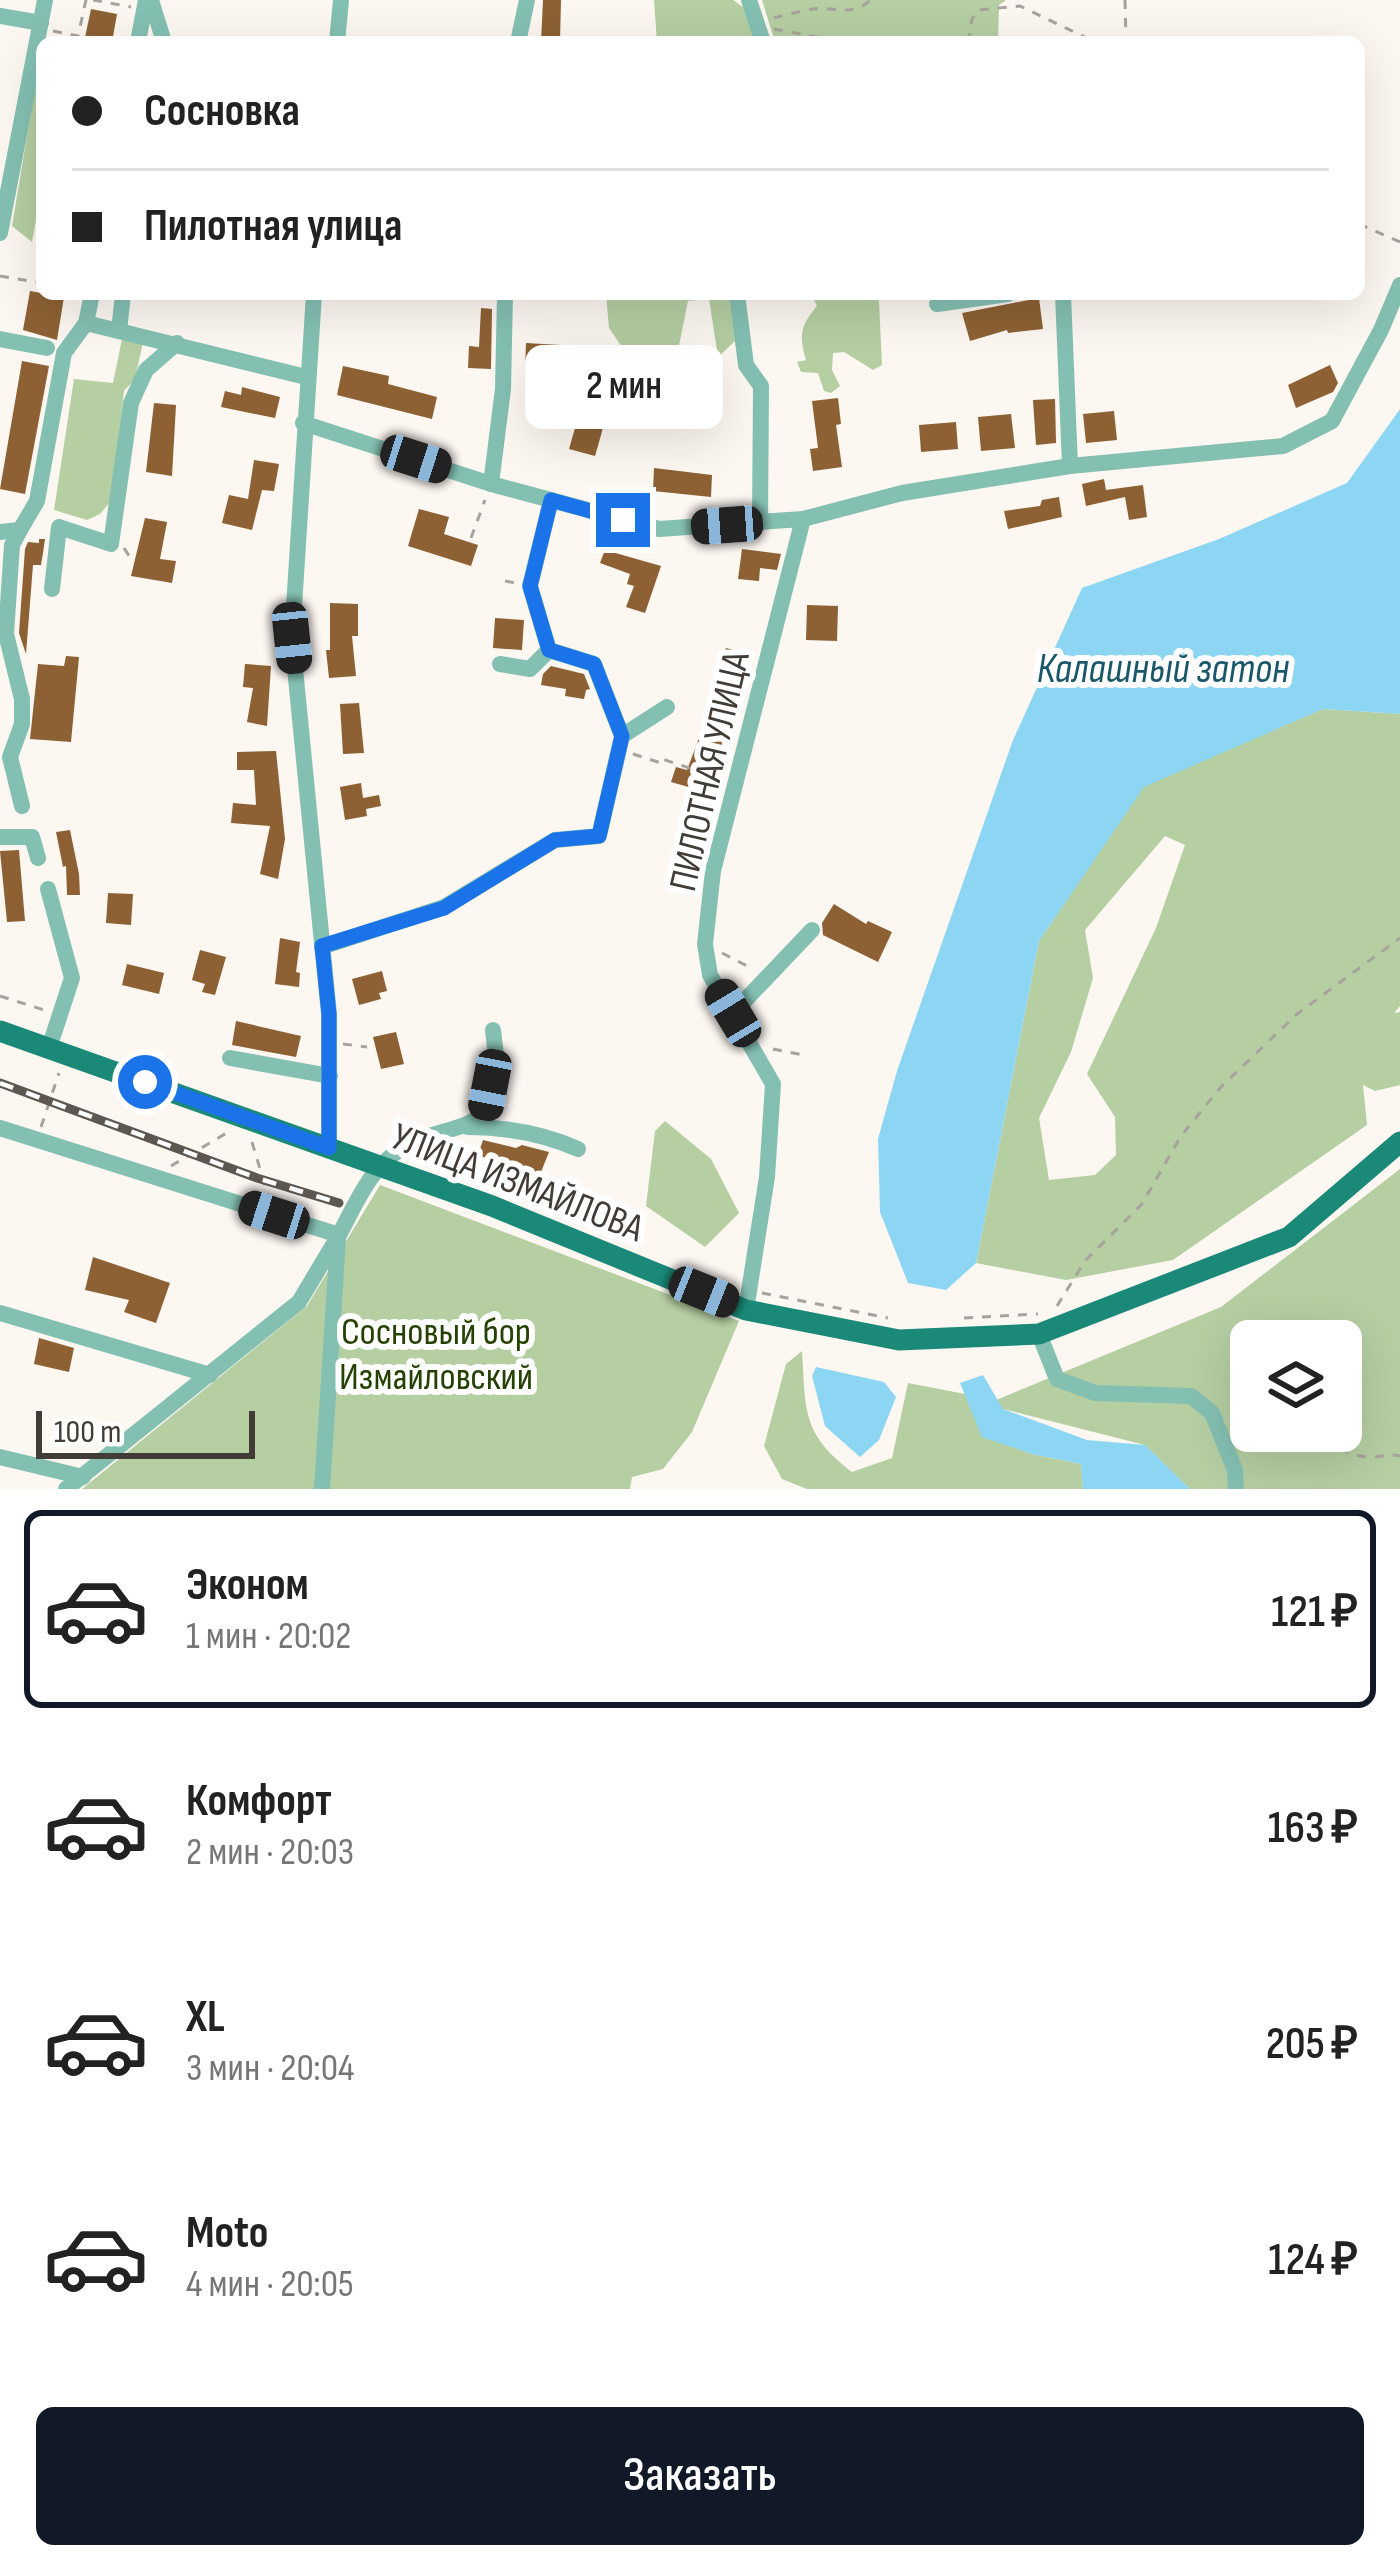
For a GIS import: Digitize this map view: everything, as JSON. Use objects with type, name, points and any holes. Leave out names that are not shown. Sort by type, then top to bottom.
[{"type":"main road","name":"УЛИЦА ИЗМАЙЛОВА","points":[[0,1030],[56,1057],[329,1148],[748,1300],[899,1340],[1039,1334],[1289,1237],[1400,1142]]},
{"type":"street","points":[[38,36],[45,0]]},
{"type":"street","points":[[338,36],[341,0]]},
{"type":"street","points":[[519,36],[527,0]]},
{"type":"street","points":[[748,0],[762,36]]},
{"type":"street","points":[[139,36],[147,3]]},
{"type":"street","points":[[147,3],[161,36]]},
{"type":"street","points":[[0,16],[40,26]]},
{"type":"street","points":[[0,233],[36,47]]},
{"type":"street","points":[[303,423],[491,484],[659,530],[803,519],[902,493],[1070,466],[1283,446],[1332,421],[1400,285]]},
{"type":"street","points":[[22,806],[10,757],[22,724],[22,699],[6,634],[13,545],[37,501],[64,353],[86,323],[91,300]]},
{"type":"street","points":[[119,331],[122,300]]},
{"type":"street","points":[[313,300],[292,638],[329,1042],[329,1148]]},
{"type":"street","points":[[491,484],[503,389],[505,300]]},
{"type":"street","points":[[737,300],[746,365],[760,386],[760,523]]},
{"type":"street","points":[[937,304],[965,300]]},
{"type":"street","points":[[1063,300],[1070,466]]},
{"type":"street","points":[[86,323],[306,377]]},
{"type":"street","points":[[0,340],[47,348]]},
{"type":"street","points":[[52,589],[59,527],[111,544],[131,404],[146,370],[177,343]]},
{"type":"street","points":[[549,650],[530,586],[551,500]]},
{"type":"street","name":"ПИЛОТНАЯ УЛИЦА","points":[[748,1300],[767,1177],[773,1084],[710,975],[705,944],[713,872],[803,519]]},
{"type":"street","points":[[0,532],[20,530]]},
{"type":"street","points":[[322,946],[444,908],[555,840],[599,836],[621,743],[594,664],[549,650]]},
{"type":"street","points":[[500,664],[530,669],[549,650]]},
{"type":"street","points":[[621,743],[667,707]]},
{"type":"street","points":[[0,837],[32,837],[38,858]]},
{"type":"street","points":[[48,889],[72,978],[60,1016],[56,1057]]},
{"type":"street","points":[[733,1013],[812,930]]},
{"type":"street","points":[[467,1127],[484,1114],[496,1056],[494,1030]]},
{"type":"street","points":[[230,1058],[330,1076]]},
{"type":"street","points":[[66,1489],[299,1302],[377,1165],[415,1141],[467,1127],[494,1127],[559,1141],[578,1150]]},
{"type":"street","points":[[0,1128],[338,1235]]},
{"type":"street","points":[[322,1489],[338,1235]]},
{"type":"street","points":[[0,1313],[210,1375]]},
{"type":"street","points":[[1039,1334],[1057,1379],[1095,1393],[1191,1396],[1212,1413],[1234,1470],[1236,1489]]},
{"type":"street","points":[[0,1457],[83,1477]]},
{"type":"path","points":[[40,26],[78,36],[90,0],[147,3]]},
{"type":"path","points":[[762,36],[765,24],[776,17],[819,8],[846,11],[870,0]]},
{"type":"path","points":[[1125,0],[1126,36]]},
{"type":"path","points":[[969,36],[978,10],[1018,3],[1077,36]]},
{"type":"path","points":[[763,36],[770,28],[812,36]]},
{"type":"path","points":[[1365,227],[1400,242]]},
{"type":"path","points":[[0,276],[36,283]]},
{"type":"path","points":[[471,538],[491,484]]},
{"type":"path","points":[[621,743],[739,784]]},
{"type":"path","points":[[1052,1313],[1085,1262],[1142,1204],[1181,1136],[1221,1087],[1297,1014],[1400,938]]},
{"type":"path","points":[[705,944],[767,977]]},
{"type":"path","points":[[0,996],[60,1016]]},
{"type":"path","points":[[329,1042],[367,1047]]},
{"type":"path","points":[[761,1062],[770,1048],[808,1056]]},
{"type":"path","points":[[37,1140],[56,1057]]},
{"type":"path","points":[[154,1177],[238,1129]]},
{"type":"path","points":[[249,1134],[274,1215]]},
{"type":"path","points":[[748,1300],[903,1321]]},
{"type":"path","points":[[945,1319],[1052,1313],[1072,1305]]},
{"type":"path","points":[[1351,1452],[1366,1457],[1400,1456]]},
{"type":"green space","points":[[654,0],[733,0],[743,7],[754,36],[657,36]]},
{"type":"green space","points":[[762,0],[1006,0],[999,5],[998,36],[773,36]]},
{"type":"green space","points":[[36,82],[32,242],[12,226]]},
{"type":"green space","points":[[607,300],[698,300],[688,301],[674,370],[633,417],[615,423],[584,389],[626,353],[609,328]]},
{"type":"green space","points":[[709,300],[731,300],[735,341],[718,357]]},
{"type":"green space","points":[[814,300],[879,300],[882,365],[873,370],[844,352],[833,353],[832,370],[840,386],[831,393],[824,391],[818,373],[801,372],[797,362],[806,360],[802,331],[817,306]]},
{"type":"green space","points":[[122,339],[143,342],[135,379],[124,391],[111,501],[87,520],[54,510],[74,379],[113,383]]},
{"type":"green space","points":[[1323,709],[1400,714],[1400,1006],[1394,1013],[1400,1012],[1400,1085],[1375,1091],[1363,1085],[1367,1125],[1173,1260],[1066,1280],[976,1263],[1039,941],[1144,786]],"holes":[[[1165,836],[1185,845],[1156,928],[1087,1074],[1115,1117],[1116,1155],[1095,1175],[1049,1180],[1039,1118],[1071,1052],[1093,978],[1085,930]]]},
{"type":"green space","points":[[665,1121],[711,1159],[739,1213],[705,1247],[646,1206],[655,1131]]},
{"type":"green space","points":[[1400,1169],[1400,1489],[1190,1489],[1145,1445],[1003,1409],[982,1436],[1032,1454],[1081,1464],[1083,1489],[807,1489],[782,1479],[764,1446],[786,1364],[802,1351],[809,1419],[823,1445],[852,1472],[892,1458],[908,1383],[996,1400],[1221,1307]]},
{"type":"green space","name":"Сосновый бор Измайловский","points":[[380,1185],[739,1321],[692,1432],[663,1469],[632,1477],[630,1489],[82,1489],[307,1306]]},
{"type":"water","name":"Калашный затон","points":[[1400,409],[1400,714],[1323,709],[1144,787],[1039,941],[976,1263],[946,1290],[908,1283],[880,1212],[878,1139],[897,1071],[1013,740],[1082,588],[1219,539],[1347,483]]},
{"type":"water","points":[[816,1367],[884,1382],[896,1397],[879,1440],[860,1457],[825,1426],[812,1376]]},
{"type":"water","points":[[983,1375],[1003,1409],[1087,1440],[1145,1445],[1190,1489],[1083,1489],[1081,1464],[982,1437],[960,1383]]},
{"type":"building","points":[[543,0],[561,0],[560,36],[541,36]]},
{"type":"building","points":[[91,9],[117,14],[113,36],[85,36]]},
{"type":"building","points":[[30,291],[36,292],[36,300],[64,300],[57,340],[23,330]]},
{"type":"building","points":[[1039,300],[1043,329],[1007,330],[970,341],[962,313]]},
{"type":"building","points":[[481,308],[492,309],[491,369],[468,368],[469,346],[479,347]]},
{"type":"building","points":[[526,343],[560,345],[558,370],[525,368]]},
{"type":"building","points":[[22,361],[49,366],[25,494],[0,489]]},
{"type":"building","points":[[1330,365],[1338,383],[1333,392],[1296,408],[1288,385]]},
{"type":"building","points":[[343,366],[389,376],[388,384],[437,397],[432,419],[337,395]]},
{"type":"building","points":[[242,387],[280,397],[275,418],[221,407],[225,391],[241,395]]},
{"type":"building","points":[[838,398],[842,467],[813,471],[810,449],[818,448],[812,401]]},
{"type":"building","points":[[1055,399],[1056,443],[1036,445],[1033,400]]},
{"type":"building","points":[[154,403],[176,405],[172,476],[146,472]]},
{"type":"building","points":[[1114,411],[1117,440],[1086,443],[1083,414]]},
{"type":"building","points":[[1011,414],[1015,448],[981,451],[978,417]]},
{"type":"building","points":[[577,421],[603,428],[595,456],[569,449]]},
{"type":"building","points":[[956,422],[958,449],[921,452],[919,425]]},
{"type":"building","points":[[254,460],[279,464],[274,491],[262,490],[252,530],[222,523],[229,495],[248,499]]},
{"type":"building","points":[[654,468],[712,475],[711,497],[653,491]]},
{"type":"building","points":[[1104,479],[1106,490],[1143,485],[1147,517],[1129,520],[1125,497],[1086,506],[1082,484]]},
{"type":"building","points":[[1059,497],[1062,517],[1008,529],[1004,511],[1040,506],[1042,500]]},
{"type":"building","points":[[419,509],[449,517],[444,534],[478,545],[471,566],[408,546]]},
{"type":"building","points":[[145,518],[167,522],[160,559],[176,561],[172,583],[131,576]]},
{"type":"building","points":[[45,539],[41,565],[33,565],[26,654],[19,633],[25,549],[28,542],[39,543]]},
{"type":"building","points":[[742,549],[781,554],[777,570],[760,568],[759,581],[738,579]]},
{"type":"building","points":[[605,550],[661,566],[645,613],[626,607],[634,586],[627,584],[630,574],[600,563]]},
{"type":"building","points":[[330,603],[358,604],[358,636],[352,636],[356,676],[329,678]]},
{"type":"building","points":[[807,605],[838,606],[837,641],[806,640]]},
{"type":"building","points":[[495,618],[524,620],[522,650],[493,648]]},
{"type":"building","points":[[726,648],[746,653],[713,778],[717,779],[713,794],[671,782],[676,767],[687,770]]},
{"type":"building","points":[[66,656],[79,657],[71,742],[30,739],[38,664],[64,666]]},
{"type":"building","points":[[245,664],[271,666],[267,726],[247,722],[253,688],[243,687]]},
{"type":"building","points":[[551,666],[584,674],[590,689],[584,699],[565,696],[566,689],[541,685]]},
{"type":"building","points":[[359,703],[364,753],[343,754],[340,704]]},
{"type":"building","points":[[276,751],[285,839],[278,879],[260,874],[270,826],[231,823],[233,803],[256,805],[254,770],[237,770],[237,752]]},
{"type":"building","points":[[361,783],[363,798],[379,795],[381,806],[366,809],[367,816],[345,820],[340,787]]},
{"type":"building","points":[[70,830],[80,895],[67,895],[66,866],[56,832]]},
{"type":"building","points":[[19,850],[25,921],[7,922],[0,851]]},
{"type":"building","points":[[108,893],[133,894],[131,925],[106,923]]},
{"type":"building","points":[[834,904],[866,924],[892,932],[878,962],[823,935],[822,923]]},
{"type":"building","points":[[280,938],[300,942],[299,987],[275,984]]},
{"type":"building","points":[[200,950],[226,957],[215,995],[202,992],[205,984],[192,980]]},
{"type":"building","points":[[127,964],[164,973],[159,994],[122,985]]},
{"type":"building","points":[[382,971],[387,991],[379,993],[381,999],[359,1005],[352,979]]},
{"type":"building","points":[[236,1021],[301,1036],[296,1057],[232,1045]]},
{"type":"building","points":[[396,1032],[404,1064],[381,1069],[373,1037]]},
{"type":"building","points":[[483,1140],[549,1152],[539,1177],[478,1155]]},
{"type":"building","points":[[93,1257],[170,1283],[156,1323],[124,1312],[129,1300],[85,1290]]},
{"type":"building","points":[[39,1338],[74,1348],[69,1372],[34,1364]]},
{"type":"railway","points":[[0,1083],[257,1178],[339,1203]]},
{"type":"route","points":[[145,1082],[329,1148],[329,1014],[322,946],[444,908],[555,840],[599,836],[622,736],[594,664],[549,650],[530,586],[551,500],[623,520]]}]
